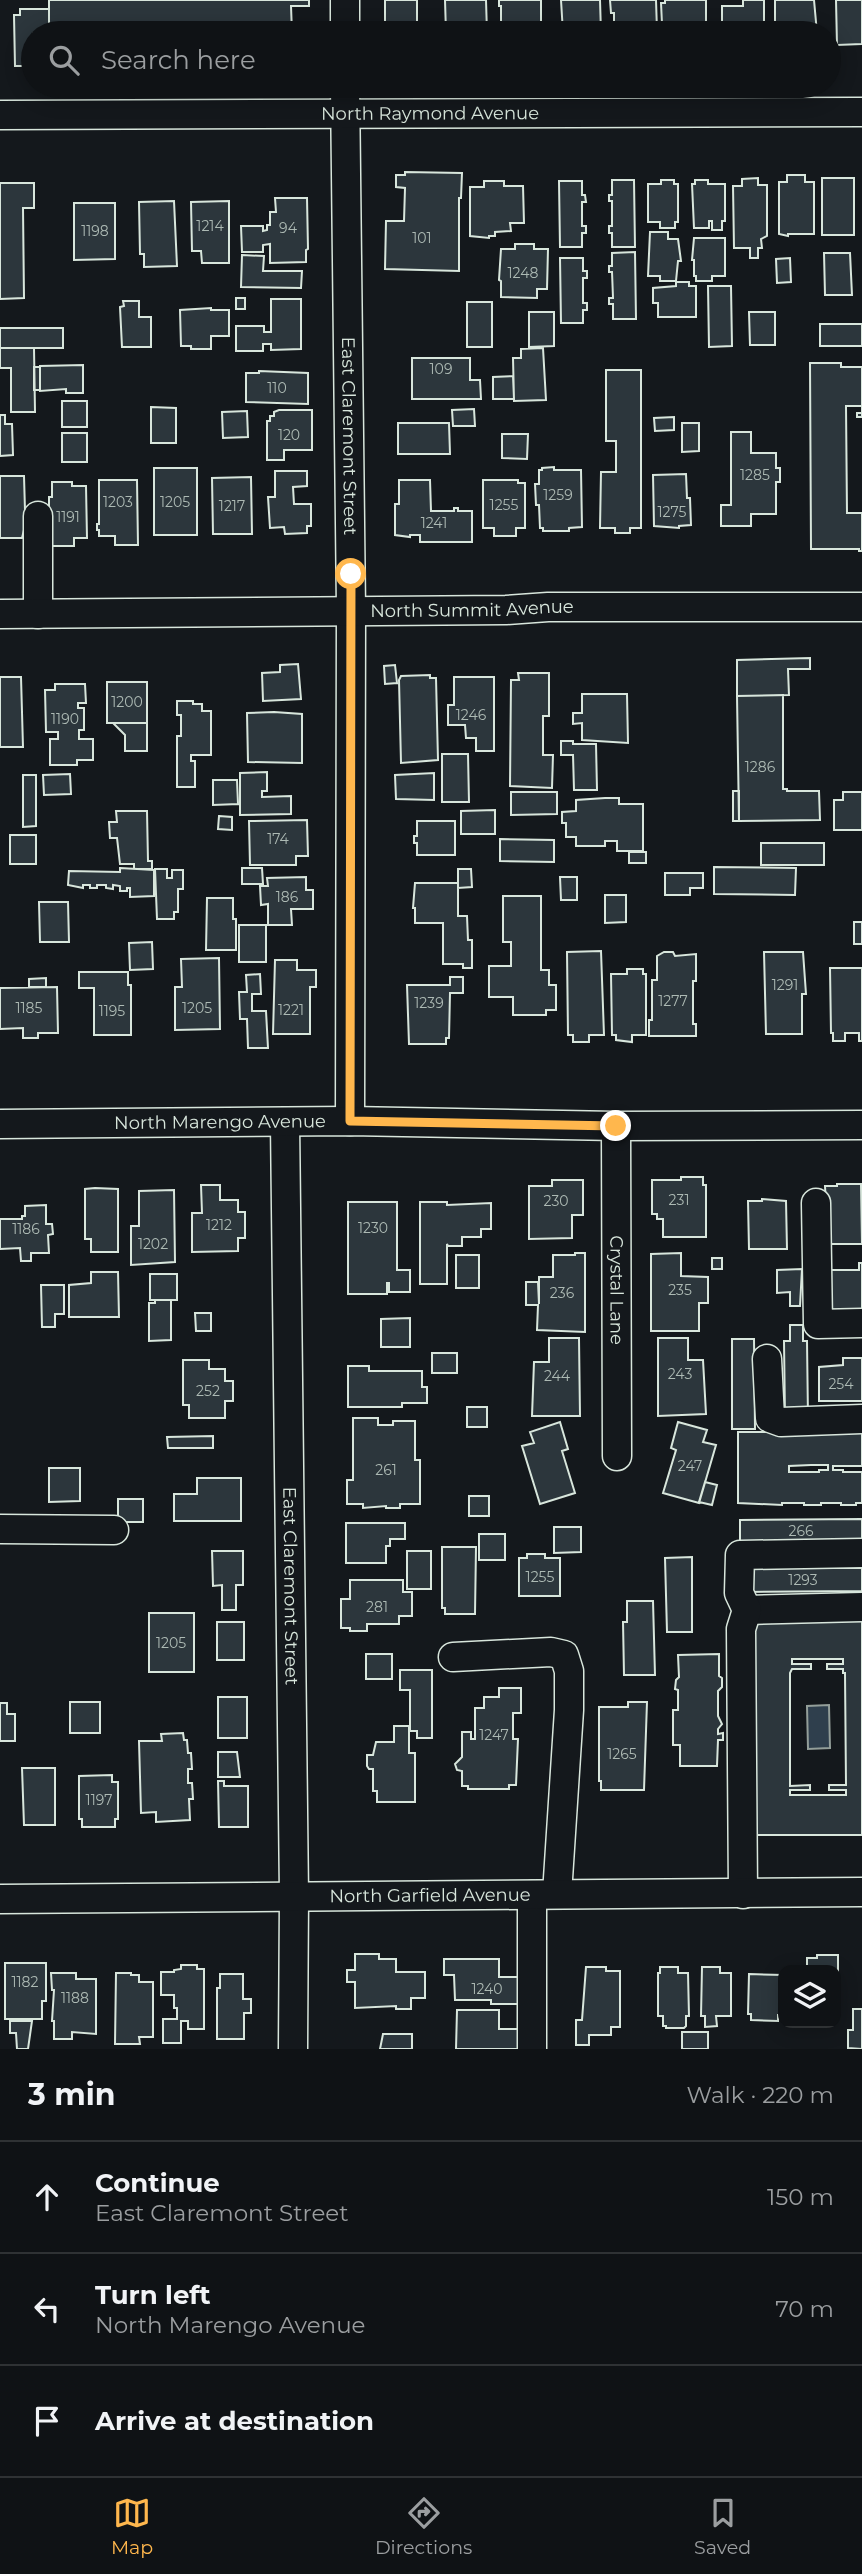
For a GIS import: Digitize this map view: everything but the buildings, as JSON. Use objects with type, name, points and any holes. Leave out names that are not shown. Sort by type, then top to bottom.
[{"type":"street","points":[[345,0],[345,21]]},
{"type":"street","name":"North Raymond Avenue","points":[[0,115],[345,99],[862,112]]},
{"type":"street","name":"East Claremont Street","points":[[345,99],[351,610],[350,1121]]},
{"type":"street","points":[[38,516],[38,614]]},
{"type":"street","name":"North Summit Avenue","points":[[0,614],[862,607]]},
{"type":"street","name":"North Marengo Avenue","points":[[0,1124],[350,1121],[616,1126],[862,1125]]},
{"type":"street","name":"East Claremont Street","points":[[285,1122],[294,1896],[293,2049]]},
{"type":"street","name":"Crystal Lane","points":[[616,1126],[617,1455]]},
{"type":"street","points":[[816,1203],[818,1324],[862,1323]]},
{"type":"street","points":[[767,1359],[770,1418],[781,1422],[862,1419]]},
{"type":"street","points":[[0,1529],[114,1530]]},
{"type":"street","points":[[743,1894],[741,1629],[747,1610],[739,1593],[740,1555],[862,1553]]},
{"type":"street","points":[[747,1610],[862,1607]]},
{"type":"street","points":[[453,1657],[551,1652],[564,1656],[569,1671],[569,1710],[544,1895],[532,2049]]},
{"type":"street","name":"North Garfield Avenue","points":[[0,1899],[862,1892]]},
{"type":"water","points":[[829,1705],[830,1748],[808,1749],[807,1706]]},
{"type":"route","points":[[351,574],[350,1121],[616,1126]]}]
